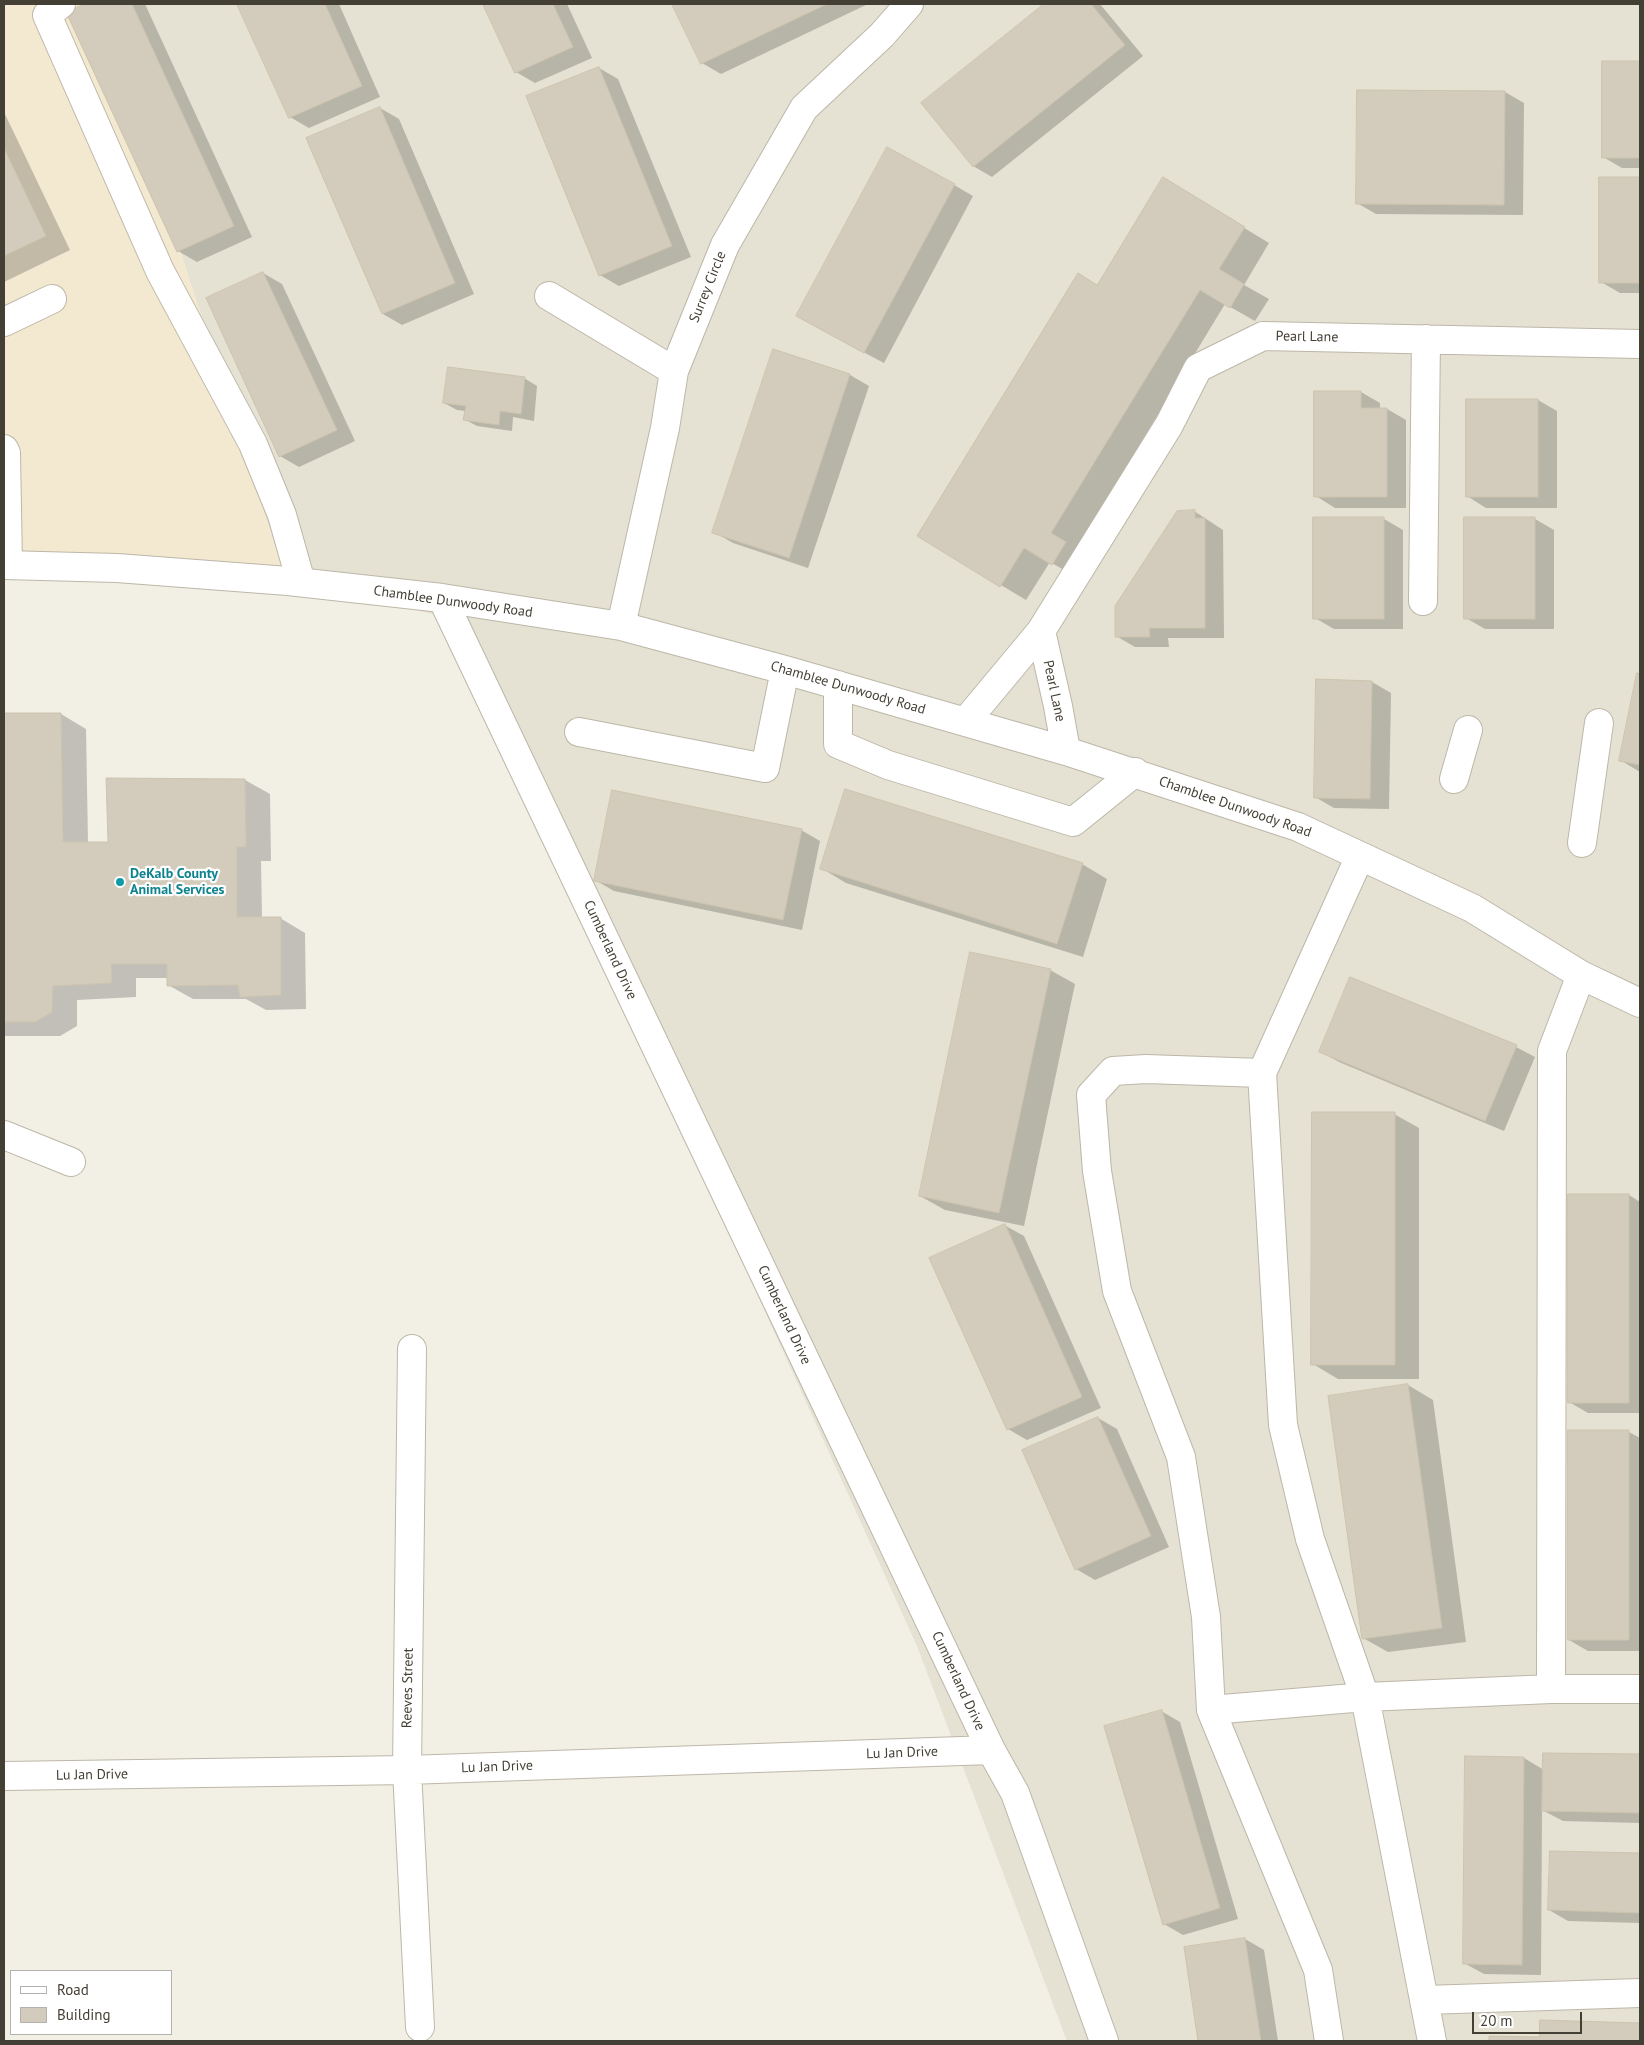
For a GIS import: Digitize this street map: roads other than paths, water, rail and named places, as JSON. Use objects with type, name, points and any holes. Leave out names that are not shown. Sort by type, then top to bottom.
[{"type":"street","points":[[61,4],[47,15],[160,271],[253,444],[282,515],[300,582]]},
{"type":"street","name":"Surrey Circle","points":[[621,626],[665,428],[674,370],[725,245],[804,108],[882,35],[909,4]]},
{"type":"street","points":[[549,296],[674,370]]},
{"type":"street","points":[[4,322],[52,299]]},
{"type":"street","name":"Pearl Lane","points":[[966,721],[1041,631],[1169,425],[1198,368],[1263,336],[1640,344]]},
{"type":"street","points":[[1423,601],[1426,340]]},
{"type":"street","points":[[4,449],[6,453],[6,565]]},
{"type":"street","name":"Chamblee Dunwoody Road","points":[[6,565],[117,568],[300,582],[442,598],[621,626],[966,721],[1135,772],[1298,827],[1472,908],[1581,975],[1640,1003]]},
{"type":"street","name":"Cumberland Drive","points":[[442,598],[991,1750],[1015,1793],[1104,2041]]},
{"type":"street","name":"Pearl Lane","points":[[1041,631],[1066,751]]},
{"type":"street","points":[[579,732],[765,768],[785,670]]},
{"type":"street","points":[[838,685],[838,744],[888,765],[1073,822],[1135,772]]},
{"type":"street","points":[[1582,843],[1599,723]]},
{"type":"street","points":[[1454,779],[1468,730]]},
{"type":"street","points":[[1360,856],[1252,1072],[1283,1426],[1310,1539],[1365,1697],[1432,2041]]},
{"type":"street","points":[[1551,1689],[1552,1051],[1581,975]]},
{"type":"street","points":[[1252,1072],[1146,1068],[1113,1071],[1091,1095],[1097,1172],[1117,1292],[1181,1457],[1206,1617],[1211,1710],[1318,1970],[1328,2041]]},
{"type":"street","points":[[4,1135],[71,1162]]},
{"type":"street","name":"Reeves Street","points":[[412,1349],[407,1770],[420,2027]]},
{"type":"street","points":[[1211,1710],[1365,1697],[1551,1689],[1640,1689]]},
{"type":"street","name":"Lu Jan Drive","points":[[4,1776],[407,1770],[991,1750]]},
{"type":"street","points":[[1425,2000],[1640,1993]]},
{"type":"place","name":"DeKalb County Animal Services","points":[[120,882]]}]
